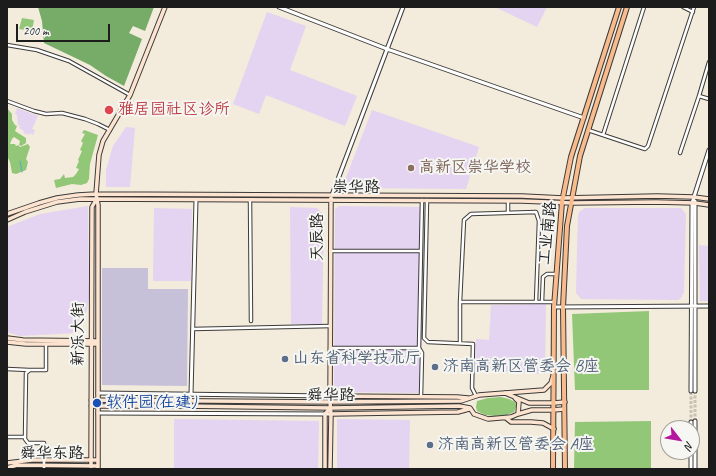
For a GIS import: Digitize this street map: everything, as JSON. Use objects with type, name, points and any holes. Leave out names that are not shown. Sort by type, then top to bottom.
[{"type":"main road","name":"新泺大街","points":[[98,467],[98,205],[96,194],[98,155],[103,141],[130,95],[165,7]]},
{"type":"main road","name":"工业南路","points":[[553,469],[554,304],[563,200],[571,157],[619,7]]},
{"type":"main road","name":"工业南路","points":[[564,469],[565,402],[563,307],[567,226],[580,156],[627,7]]},
{"type":"main road","name":"崇华路","points":[[7,214],[57,198],[96,194],[332,195],[563,200],[572,203],[694,203],[709,205]]},
{"type":"main road","name":"天辰路","points":[[325,469],[330,408],[330,251],[332,195]]},
{"type":"main road","name":"崇华路","points":[[7,220],[25,212],[57,202],[80,199],[508,201],[563,200],[573,197],[657,196],[709,199]]},
{"type":"main road","name":"新泺大街","points":[[91,467],[92,207],[96,200]]},
{"type":"main road","points":[[7,338],[91,343]]},
{"type":"main road","points":[[7,342],[46,344],[98,343]]},
{"type":"main road","name":"舜华路","points":[[91,400],[330,402],[454,401],[504,392],[544,390],[551,383],[554,370]]},
{"type":"main road","points":[[504,392],[529,403],[565,402]]},
{"type":"main road","points":[[329,414],[452,413],[470,408],[471,399],[421,396],[330,396]]},
{"type":"main road","points":[[514,397],[519,402],[518,414]]},
{"type":"main road","name":"舜华路","points":[[91,406],[330,408],[459,406],[470,408],[474,414],[488,419],[511,417],[532,410],[564,409]]},
{"type":"main road","name":"天辰路","points":[[329,414],[330,469]]},
{"type":"main road","points":[[506,418],[511,422],[543,423],[554,429]]},
{"type":"main road","name":"舜华东路","points":[[7,463],[44,460],[98,460]]},
{"type":"main road","name":"舜华东路","points":[[7,468],[17,465],[44,467],[98,467]]},
{"type":"street","points":[[279,7],[387,49],[584,118]]},
{"type":"street","name":"天辰路","points":[[332,195],[403,7]]},
{"type":"street","points":[[603,135],[644,7]]},
{"type":"street","points":[[683,7],[692,12]]},
{"type":"street","points":[[588,130],[645,149],[648,146],[694,7]]},
{"type":"street","points":[[7,45],[37,50],[69,61],[130,95]]},
{"type":"street","points":[[680,153],[709,62]]},
{"type":"street","points":[[699,96],[709,98]]},
{"type":"street","points":[[7,101],[46,114],[62,113],[85,119],[110,130]]},
{"type":"street","points":[[693,391],[694,197],[709,150]]},
{"type":"street","points":[[191,394],[196,200]]},
{"type":"street","points":[[250,200],[251,321]]},
{"type":"street","points":[[421,396],[422,353],[419,348],[422,200]]},
{"type":"street","points":[[427,200],[424,338],[428,342],[473,344],[472,388],[476,396]]},
{"type":"street","points":[[508,201],[508,212]]},
{"type":"street","points":[[460,343],[460,302],[464,220],[471,214],[536,212],[539,221],[536,302]]},
{"type":"street","points":[[330,251],[421,251]]},
{"type":"street","points":[[542,302],[542,277],[547,274],[556,274]]},
{"type":"street","points":[[460,302],[542,302],[563,307],[709,306]]},
{"type":"street","points":[[193,329],[330,326]]},
{"type":"street","points":[[7,369],[46,370],[46,344]]},
{"type":"street","points":[[330,348],[419,348]]},
{"type":"street","points":[[30,370],[26,373],[25,437],[28,443],[44,443],[44,467]]},
{"type":"street","points":[[98,393],[330,396]]},
{"type":"street","points":[[98,413],[329,414]]},
{"type":"street","points":[[7,437],[25,437]]},
{"type":"shaded area","points":[[495,7],[547,7],[537,27]]},
{"type":"shaded area","points":[[267,12],[306,26],[290,70],[357,96],[345,126],[266,95],[259,114],[233,104]]},
{"type":"shaded area","points":[[17,108],[38,116],[32,129],[35,130],[33,135],[30,133],[29,135],[23,133],[24,131],[19,128],[20,126],[18,125],[17,115],[15,114]]},
{"type":"shaded area","name":"高新区崇华学校","points":[[372,110],[479,147],[466,189],[342,188]]},
{"type":"shaded area","points":[[126,127],[135,128],[130,187],[106,187],[106,170],[113,146]]},
{"type":"shaded area","points":[[88,206],[89,298],[85,318],[76,333],[20,336],[7,332],[7,227],[40,214]]},
{"type":"shaded area","points":[[339,206],[424,207],[421,393],[339,392],[334,385],[335,209]]},
{"type":"shaded area","points":[[290,207],[317,208],[324,215],[322,325],[291,324]]},
{"type":"shaded area","points":[[154,208],[192,209],[191,281],[153,281]]},
{"type":"shaded area","points":[[585,208],[681,208],[686,214],[684,292],[681,298],[678,300],[581,299],[576,293],[578,216],[579,212]]},
{"type":"shaded area","points":[[699,245],[709,246],[709,301],[700,301]]},
{"type":"shaded area","points":[[102,268],[148,268],[148,289],[188,289],[187,386],[102,385]]},
{"type":"shaded area","points":[[546,304],[545,374],[475,370],[476,339],[489,340],[491,305]]},
{"type":"shaded area","points":[[174,419],[319,421],[318,469],[174,469]]},
{"type":"shaded area","points":[[337,419],[410,420],[409,469],[337,469]]},
{"type":"green space","points":[[38,7],[154,7],[145,31],[133,26],[129,33],[142,39],[124,86],[90,65],[44,43],[42,21]]},
{"type":"green space","points":[[22,18],[34,20],[32,31],[19,29]]},
{"type":"green space","points":[[7,108],[12,114],[12,120],[17,126],[15,131],[26,138],[26,143],[21,146],[19,145],[20,141],[14,137],[10,144],[15,144],[16,146],[18,145],[20,147],[28,144],[30,147],[26,159],[28,162],[26,170],[16,174],[12,173],[7,156]]},
{"type":"green space","points":[[84,130],[98,135],[90,164],[89,179],[87,183],[81,185],[72,184],[56,188],[54,180],[60,179],[64,174],[65,178],[73,177],[79,169],[76,168],[82,151],[80,150],[83,143],[81,141],[85,134],[82,133]]},
{"type":"green space","points":[[649,311],[649,390],[575,390],[572,314]]},
{"type":"green space","points":[[501,397],[515,402],[517,405],[514,412],[507,415],[495,416],[485,415],[477,411],[477,401]]},
{"type":"green space","points":[[651,421],[651,469],[574,469],[575,422]]},
{"type":"waterway","points":[[20,161],[22,172]]},
{"type":"tunnel","points":[[691,391],[691,420]]},
{"type":"tunnel","points":[[695,391],[695,420]]},
{"type":"place","name":"雅居园社区诊所","points":[[109,110]]},
{"type":"place","name":"高新区崇华学校","points":[[411,168]]},
{"type":"place","name":"山东省科学技术厅","points":[[285,359]]},
{"type":"place","name":"济南高新区管委会 B座","points":[[435,367]]},
{"type":"place","name":"软件园(在建)","points":[[97,403]]},
{"type":"place","name":"济南高新区管委会 A座","points":[[430,445]]}]
